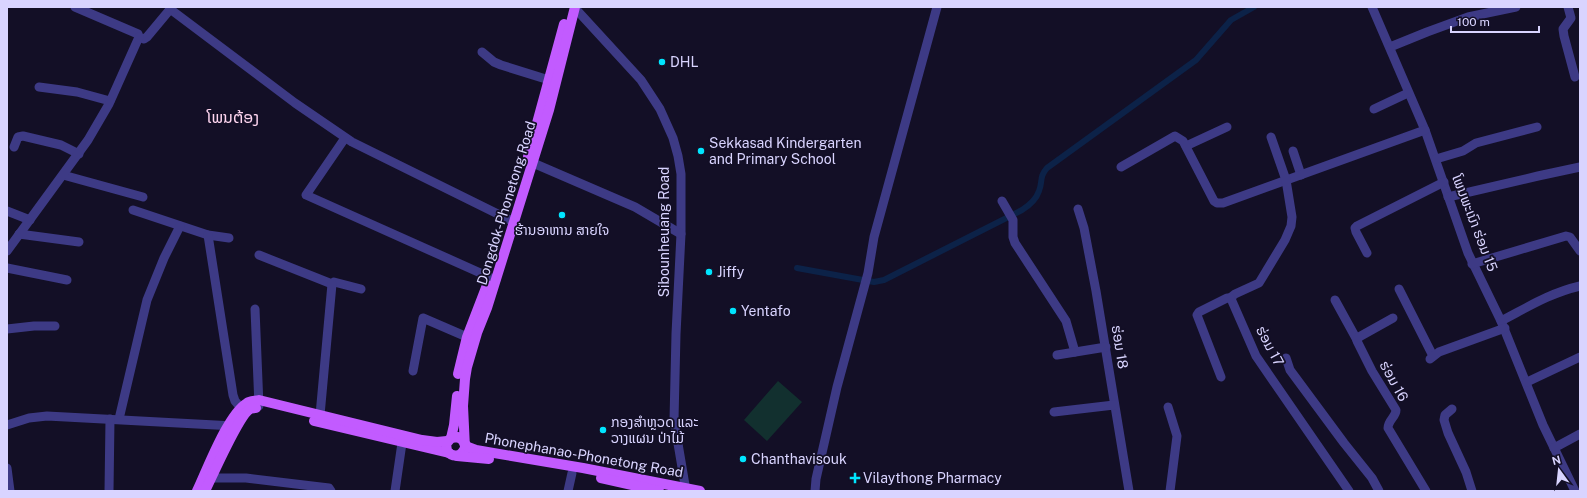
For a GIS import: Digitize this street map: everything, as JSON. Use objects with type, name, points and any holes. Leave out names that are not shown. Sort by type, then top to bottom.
[{"type":"main road","name":"Dongdok-Phonetong Road","points":[[460,405],[467,367],[476,333],[487,308],[493,279],[511,221],[568,7]]},
{"type":"main road","name":"Dongdok-Phonetong Road","points":[[511,221],[533,163],[557,82],[575,7]]},
{"type":"main road","name":"Dongdok-Phonetong Road","points":[[460,405],[458,376],[467,337],[493,279]]},
{"type":"main road","points":[[205,491],[241,408],[247,403],[259,403],[320,415],[422,440],[436,442],[458,437],[464,442]]},
{"type":"main road","name":"Phonephanao-Phonetong Road","points":[[259,403],[402,442],[453,454],[579,471],[659,491]]},
{"type":"main road","points":[[197,491],[233,426],[250,409],[259,403]]},
{"type":"main road","points":[[460,405],[464,442],[463,452],[453,454],[446,449],[460,405]]},
{"type":"main road","name":"Phonephanao-Phonetong Road","points":[[464,442],[468,447],[476,450],[579,471],[685,490],[700,491]]},
{"type":"street","points":[[75,7],[93,11],[138,34],[139,37],[146,38],[171,8],[295,103],[345,138],[511,221]]},
{"type":"street","name":"Sibounheuang Road","points":[[575,7],[641,80],[660,109],[673,138],[678,156],[681,174],[681,234],[676,334],[674,420],[685,490]]},
{"type":"street","points":[[815,491],[816,479],[837,387],[868,273],[874,238],[937,7]]},
{"type":"street","name":"ໂພນພະເນົາ ຮ່ອມ 15","points":[[1372,7],[1390,47],[1408,94],[1425,130],[1472,264],[1503,325],[1543,425],[1575,491]]},
{"type":"street","points":[[1390,47],[1468,17],[1516,7]]},
{"type":"street","points":[[1568,7],[1571,18],[1563,30],[1575,77]]},
{"type":"street","points":[[7,251],[88,140],[110,101],[139,37]]},
{"type":"street","points":[[482,52],[500,65],[549,80]]},
{"type":"street","points":[[39,87],[77,92],[110,101]]},
{"type":"street","points":[[1374,109],[1408,94]]},
{"type":"street","points":[[1186,146],[1227,127]]},
{"type":"street","points":[[1436,159],[1463,151],[1476,142],[1537,127]]},
{"type":"street","points":[[1121,167],[1175,136],[1183,141],[1186,146],[1211,197],[1217,203],[1223,203],[1425,130]]},
{"type":"street","points":[[14,147],[18,137],[23,136],[61,145],[79,154]]},
{"type":"street","points":[[1221,377],[1197,315],[1199,312],[1258,283],[1285,240],[1291,226],[1292,217],[1286,180],[1271,137]]},
{"type":"street","points":[[345,138],[306,195],[493,279]]},
{"type":"street","points":[[1293,151],[1301,175]]},
{"type":"street","points":[[533,163],[635,206],[681,234]]},
{"type":"street","points":[[1448,197],[1580,167]]},
{"type":"street","points":[[63,175],[143,197]]},
{"type":"street","points":[[1367,253],[1356,232],[1355,228],[1357,226],[1444,182]]},
{"type":"street","points":[[1002,201],[1013,220],[1013,237],[1015,243],[1066,321],[1075,352]]},
{"type":"street","points":[[133,210],[208,235],[229,238]]},
{"type":"street","name":"ຮ່ອມ 18","points":[[1078,210],[1088,247],[1129,491]]},
{"type":"street","points":[[7,211],[30,220]]},
{"type":"street","points":[[109,491],[114,419],[147,300],[164,258],[180,226]]},
{"type":"street","points":[[19,234],[79,242]]},
{"type":"street","points":[[208,235],[233,395],[235,401],[241,408]]},
{"type":"street","points":[[1472,264],[1566,236],[1570,237],[1580,251]]},
{"type":"street","points":[[259,255],[332,284],[334,282],[361,290]]},
{"type":"street","points":[[7,268],[67,280]]},
{"type":"street","points":[[320,415],[332,284]]},
{"type":"street","points":[[1399,289],[1432,358],[1503,325],[1546,297],[1562,290],[1580,286]]},
{"type":"street","name":"ຮ່ອມ 17","points":[[1230,298],[1256,356],[1349,491]]},
{"type":"street","points":[[1335,300],[1357,340],[1360,336],[1393,318]]},
{"type":"street","points":[[254,309],[259,403]]},
{"type":"street","points":[[413,371],[423,318],[467,337]]},
{"type":"street","points":[[7,329],[34,326],[55,326]]},
{"type":"street","name":"ຮ່ອມ 16","points":[[1357,340],[1372,370],[1396,410],[1396,414],[1389,421],[1388,428],[1426,491]]},
{"type":"street","points":[[1057,355],[1106,347]]},
{"type":"street","points":[[1527,382],[1580,357]]},
{"type":"street","points":[[1286,358],[1290,370],[1372,478],[1379,491]]},
{"type":"street","points":[[1054,412],[1114,405]]},
{"type":"street","points":[[1168,407],[1177,436],[1170,491]]},
{"type":"street","points":[[1452,409],[1445,415],[1444,420],[1448,433],[1466,472],[1472,491]]},
{"type":"street","points":[[7,425],[29,418],[47,416],[233,426]]},
{"type":"street","points":[[1554,448],[1580,434]]},
{"type":"street","points":[[395,491],[402,442]]},
{"type":"street","points":[[7,468],[10,491]]},
{"type":"street","points":[[568,491],[579,471]]},
{"type":"street","points":[[211,478],[246,478],[328,488],[331,491]]},
{"type":"green space","points":[[778,381],[802,402],[767,441],[744,420]]},
{"type":"waterway","points":[[797,268],[874,282],[884,280],[1022,210],[1030,204],[1038,194],[1043,174],[1047,168],[1196,60],[1231,20],[1254,7]]},
{"type":"place","name":"DHL","points":[[662,62]]},
{"type":"place","name":"Sekkasad Kindergarten and Primary School","points":[[701,151]]},
{"type":"place","name":"ຮ້ານອາຫານ ສາຍໃຈ","points":[[562,215]]},
{"type":"place","name":"Jiffy","points":[[709,272]]},
{"type":"place","name":"Yentafo","points":[[733,311]]},
{"type":"place","name":"ກອງສໍາຫຼວດ ແລະ ວາງແຜນ ປ່າໄມ້","points":[[603,430]]},
{"type":"place","name":"Chanthavisouk","points":[[743,459]]},
{"type":"place","name":"Vilaythong Pharmacy","points":[[855,478]]},
{"type":"district","name":"ໂພນຕ້ອງ","points":[[233,117]]}]
